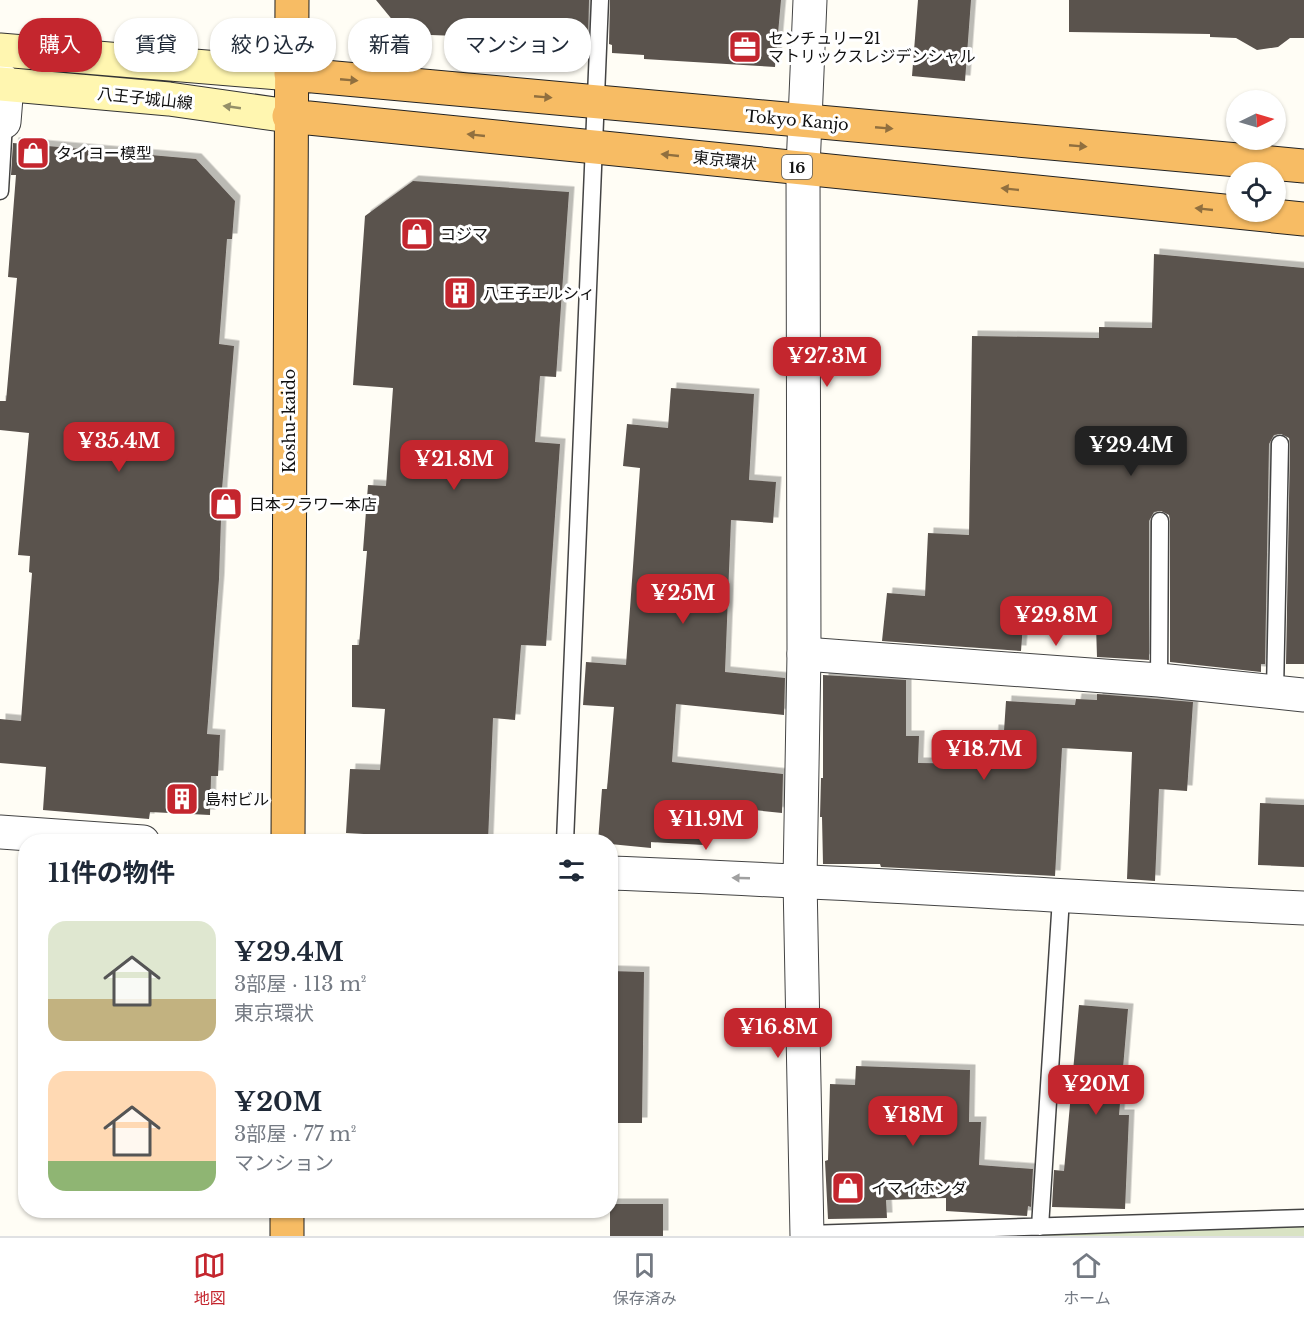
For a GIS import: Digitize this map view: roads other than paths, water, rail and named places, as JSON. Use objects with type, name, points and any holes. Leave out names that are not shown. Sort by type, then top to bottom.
[{"type":"highway","name":"Koshu-kaido","points":[[288,834],[292,0]]},
{"type":"highway","name":"Tokyo Kanjo","points":[[291,74],[1304,166]]},
{"type":"highway","name":"東京環状","points":[[290,116],[1304,219]]},
{"type":"highway","points":[[287,1218],[287,1236]]},
{"type":"main road","points":[[0,50],[291,74]]},
{"type":"main road","name":"八王子城山線","points":[[2,82],[169,99],[290,116]]},
{"type":"street","points":[[807,1235],[800,880],[804,654],[803,168],[810,0]]},
{"type":"street","points":[[2,82],[4,122]]},
{"type":"street","points":[[804,654],[1159,680],[1290,693]]},
{"type":"street","points":[[0,832],[29,834]]},
{"type":"street","points":[[618,873],[800,880],[1061,898],[1304,908]]},
{"type":"lane","points":[[565,834],[600,0]]},
{"type":"lane","points":[[0,191],[4,122]]},
{"type":"lane","points":[[1280,444],[1290,693]]},
{"type":"lane","points":[[1159,680],[1160,521]]},
{"type":"lane","points":[[1040,1227],[1061,898]]},
{"type":"lane","points":[[807,1235],[1304,1218]]},
{"type":"place","name":"センチュリー21 マトリックスレジデンシャル","points":[[745,47]]},
{"type":"place","name":"タイヨー模型","points":[[33,153]]},
{"type":"place","name":"コジマ","points":[[417,234]]},
{"type":"place","name":"八王子エルシィ","points":[[460,293]]},
{"type":"place","name":"日本フラワー本店","points":[[226,504]]},
{"type":"place","name":"島村ビル","points":[[182,799]]},
{"type":"place","name":"イマイホンダ","points":[[848,1188]]}]
